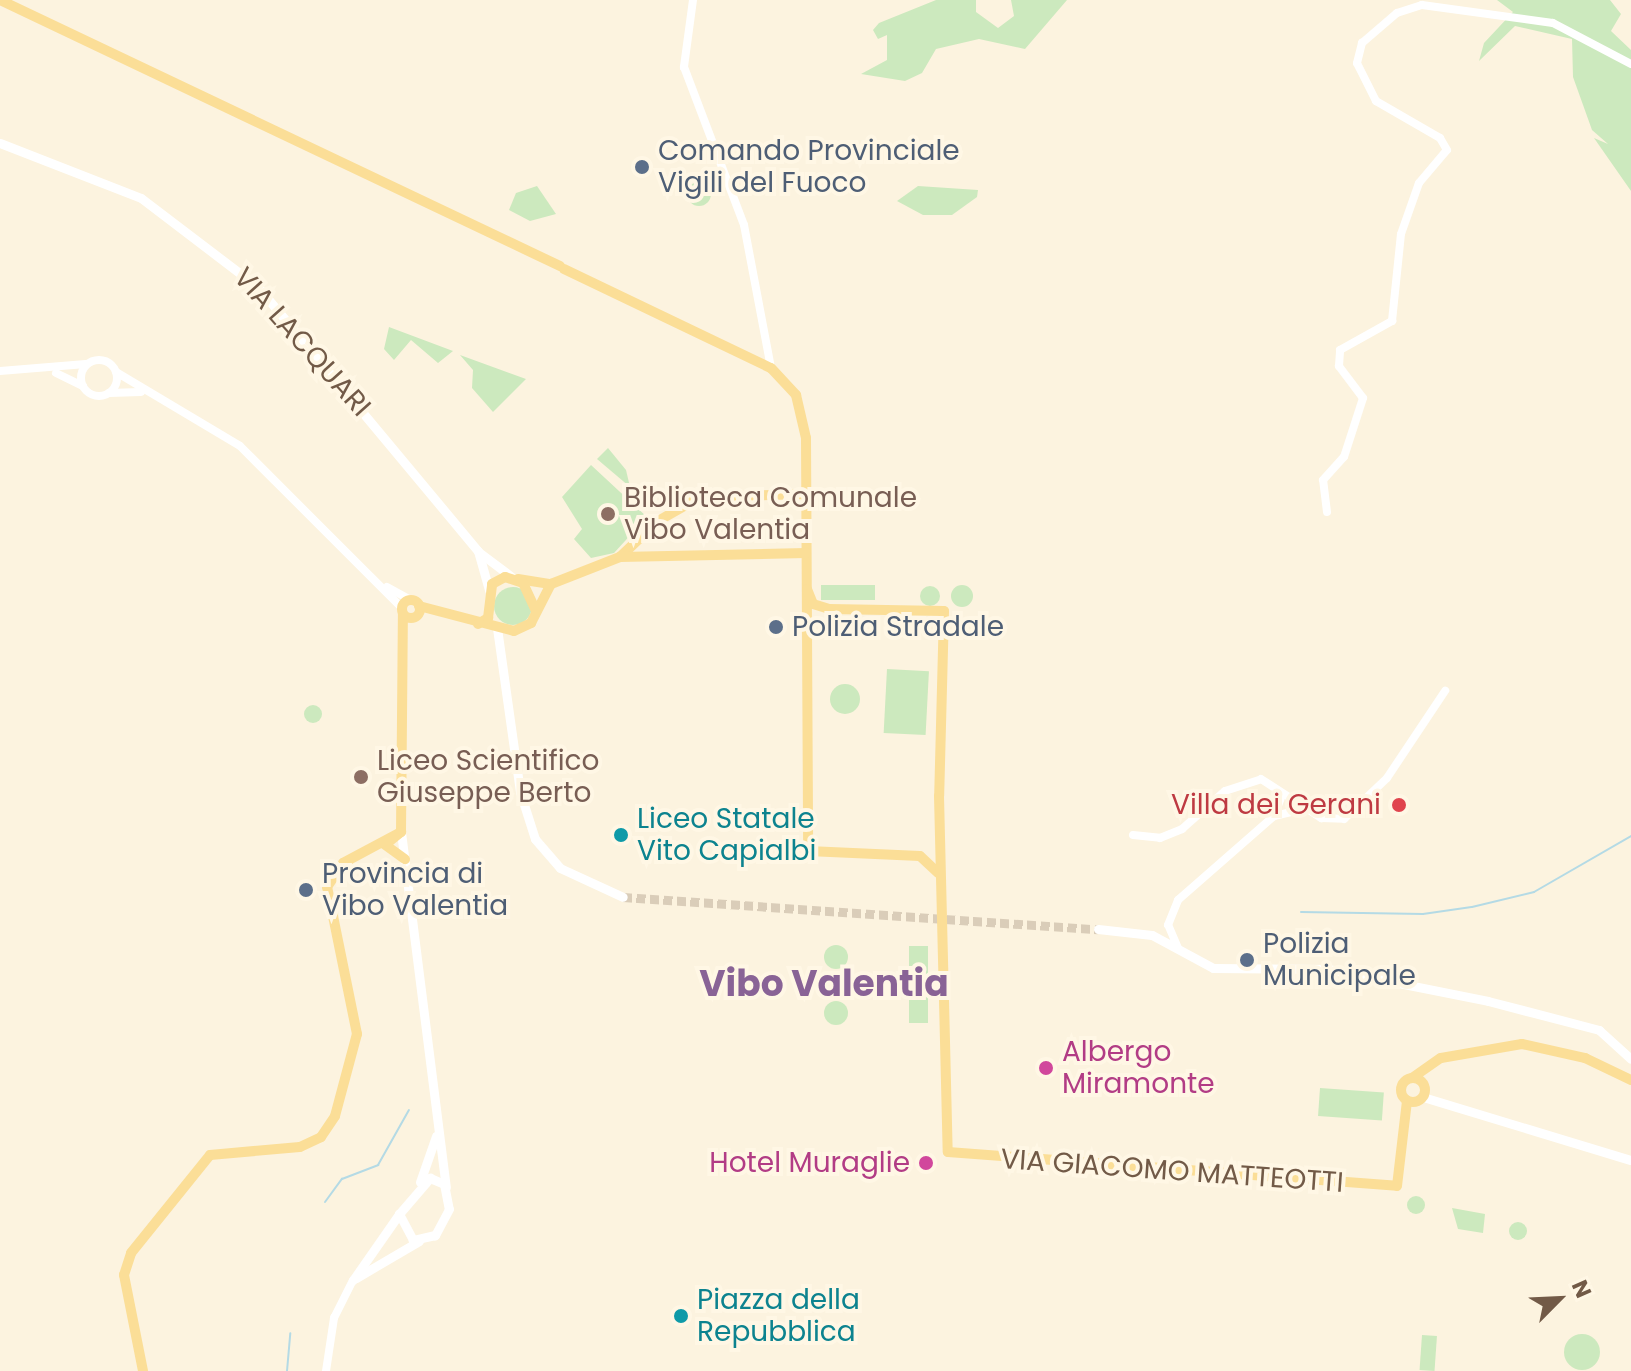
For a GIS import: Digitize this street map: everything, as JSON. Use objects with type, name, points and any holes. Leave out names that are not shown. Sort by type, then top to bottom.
[{"type":"main road","points":[[0,0],[771,368],[804,412],[808,851],[920,856],[940,879]]},
{"type":"main road","name":"VIA LACQUARI","points":[[0,143],[141,198],[247,276],[478,551],[515,578]]},
{"type":"main road","points":[[620,557],[658,521],[700,497],[806,494]]},
{"type":"main road","name":"VIA LACQUARI","points":[[478,551],[489,590]]},
{"type":"main road","points":[[473,624],[486,621],[489,590],[515,578],[551,584],[620,557],[806,553]]},
{"type":"main road","points":[[515,578],[536,613]]},
{"type":"main road","points":[[353,1280],[445,1222],[446,1187],[399,809],[402,632],[411,610],[473,624],[520,630],[536,613],[551,584]]},
{"type":"main road","points":[[807,589],[813,604],[829,609],[937,608],[945,620],[940,879]]},
{"type":"main road","points":[[489,604],[497,628],[520,792],[535,839],[560,868],[623,897]]},
{"type":"main road","points":[[383,842],[399,809]]},
{"type":"main road","points":[[143,1371],[124,1275],[131,1253],[203,1160],[228,1149],[314,1142],[331,1124],[343,1092],[357,1034],[325,894],[343,863],[401,832]]},
{"type":"main road","points":[[383,842],[405,859]]},
{"type":"main road","name":"VIA GIACOMO MATTEOTTI","points":[[940,879],[948,1152],[1397,1186],[1407,1101]]},
{"type":"main road","points":[[1098,929],[1152,935],[1233,971],[1328,969],[1488,1001],[1599,1030],[1631,1059]]},
{"type":"main road","points":[[1631,1085],[1619,1075],[1585,1058],[1522,1044],[1441,1058],[1401,1088],[1407,1101],[1423,1097],[1631,1160]]},
{"type":"main road","points":[[1412,1078],[1422,1082],[1423,1097]]},
{"type":"main road","points":[[353,1280],[419,1185],[438,1121]]},
{"type":"main road","points":[[419,1185],[436,1178],[446,1187]]},
{"type":"main road","points":[[399,1214],[408,1236],[419,1241]]},
{"type":"street","points":[[693,0],[684,67],[744,225],[771,368]]},
{"type":"street","points":[[1327,512],[1323,480],[1344,457],[1363,398],[1339,366],[1340,350],[1392,321],[1401,234],[1419,183],[1447,150],[1440,138],[1376,101],[1357,63],[1362,43],[1397,13],[1422,5],[1553,23],[1631,64]]},
{"type":"street","points":[[0,371],[51,371],[104,361],[142,392],[240,446],[411,610]]},
{"type":"street","points":[[83,386],[87,364]]},
{"type":"street","points":[[51,371],[83,386],[95,396],[142,392]]},
{"type":"street","points":[[109,393],[116,372]]},
{"type":"street","points":[[1133,835],[1160,838],[1182,829],[1243,782],[1274,784],[1289,802],[1344,819],[1367,797],[1445,691]]},
{"type":"street","points":[[1152,935],[1168,925],[1178,900],[1289,802]]},
{"type":"street","points":[[1168,925],[1178,949]]},
{"type":"street","points":[[326,1371],[334,1318],[353,1280]]},
{"type":"green space","points":[[936,0],[976,0],[976,12],[998,28],[1014,16],[1011,0],[1067,0],[1025,49],[979,39],[936,49],[922,73],[905,81],[861,74],[887,60],[887,35],[878,39],[873,30],[879,23]]},
{"type":"green space","points":[[1497,0],[1610,0],[1621,14],[1611,31],[1631,50],[1631,191],[1594,138],[1608,144],[1592,130],[1573,77],[1572,39],[1515,26],[1479,61],[1484,43],[1513,12]]},
{"type":"green space","points":[[699,182],[708,185],[711,194],[708,203],[699,206],[690,203],[687,194],[690,185]]},
{"type":"green space","points":[[537,186],[556,214],[530,221],[509,210],[516,193]]},
{"type":"green space","points":[[918,186],[978,190],[977,197],[952,215],[923,215],[897,201]]},
{"type":"green space","points":[[389,327],[453,351],[438,363],[411,340],[394,360],[384,349]]},
{"type":"green space","points":[[460,355],[526,379],[493,412],[472,388],[473,370]]},
{"type":"green space","points":[[608,448],[626,470],[630,487],[597,459]]},
{"type":"green space","points":[[591,465],[647,517],[614,553],[591,558],[574,539],[582,529],[562,497]]},
{"type":"green space","points":[[821,585],[875,585],[875,600],[821,600]]},
{"type":"green space","points":[[962,585],[970,588],[973,596],[970,604],[962,607],[954,604],[951,596],[954,588]]},
{"type":"green space","points":[[930,586],[937,589],[940,596],[937,603],[930,606],[923,603],[920,596],[923,589]]},
{"type":"green space","points":[[513,587],[526,593],[532,606],[526,619],[513,625],[500,619],[494,606],[500,593]]},
{"type":"green space","points":[[887,669],[929,671],[926,735],[884,733]]},
{"type":"green space","points":[[845,684],[856,688],[860,699],[856,710],[845,714],[834,710],[830,699],[834,688]]},
{"type":"green space","points":[[313,705],[322,714],[313,723],[304,714]]},
{"type":"green space","points":[[836,945],[847,952],[848,957],[841,968],[836,969],[825,962],[824,957],[831,946]]},
{"type":"green space","points":[[909,946],[928,946],[928,1023],[909,1023]]},
{"type":"green space","points":[[836,1001],[845,1004],[848,1013],[845,1022],[836,1025],[827,1022],[824,1013],[827,1004]]},
{"type":"green space","points":[[1320,1088],[1384,1092],[1382,1120],[1318,1116]]},
{"type":"green space","points":[[1412,1196],[1420,1196],[1425,1205],[1423,1212],[1412,1214],[1407,1209],[1407,1201]]},
{"type":"green space","points":[[1452,1208],[1485,1214],[1483,1233],[1458,1229]]},
{"type":"green space","points":[[1518,1222],[1527,1231],[1518,1240],[1509,1231]]},
{"type":"green space","points":[[1582,1334],[1595,1339],[1600,1352],[1595,1365],[1582,1370],[1569,1365],[1564,1352],[1569,1339]]},
{"type":"green space","points":[[1422,1335],[1437,1336],[1435,1371],[1420,1370]]},
{"type":"waterway","points":[[1301,912],[1423,914],[1472,907],[1534,892],[1631,836]]},
{"type":"waterway","points":[[325,1202],[342,1179],[378,1165],[409,1110]]},
{"type":"waterway","points":[[287,1371],[290,1333]]},
{"type":"tunnel","points":[[623,897],[1098,929]]},
{"type":"place","name":"Comando Provinciale Vigili del Fuoco","points":[[642,167]]},
{"type":"place","name":"Biblioteca Comunale Vibo Valentia","points":[[608,514]]},
{"type":"place","name":"Polizia Stradale","points":[[776,627]]},
{"type":"place","name":"Liceo Scientifico Giuseppe Berto","points":[[361,777]]},
{"type":"place","name":"Villa dei Gerani","points":[[1399,805]]},
{"type":"place","name":"Liceo Statale Vito Capialbi","points":[[621,835]]},
{"type":"place","name":"Provincia di Vibo Valentia","points":[[306,890]]},
{"type":"place","name":"Polizia Municipale","points":[[1247,960]]},
{"type":"place","name":"Albergo Miramonte","points":[[1046,1068]]},
{"type":"place","name":"Hotel Muraglie","points":[[926,1163]]},
{"type":"place","name":"Piazza della Repubblica","points":[[681,1316]]},
{"type":"district","name":"Vibo Valentia","points":[[824,984]]}]
